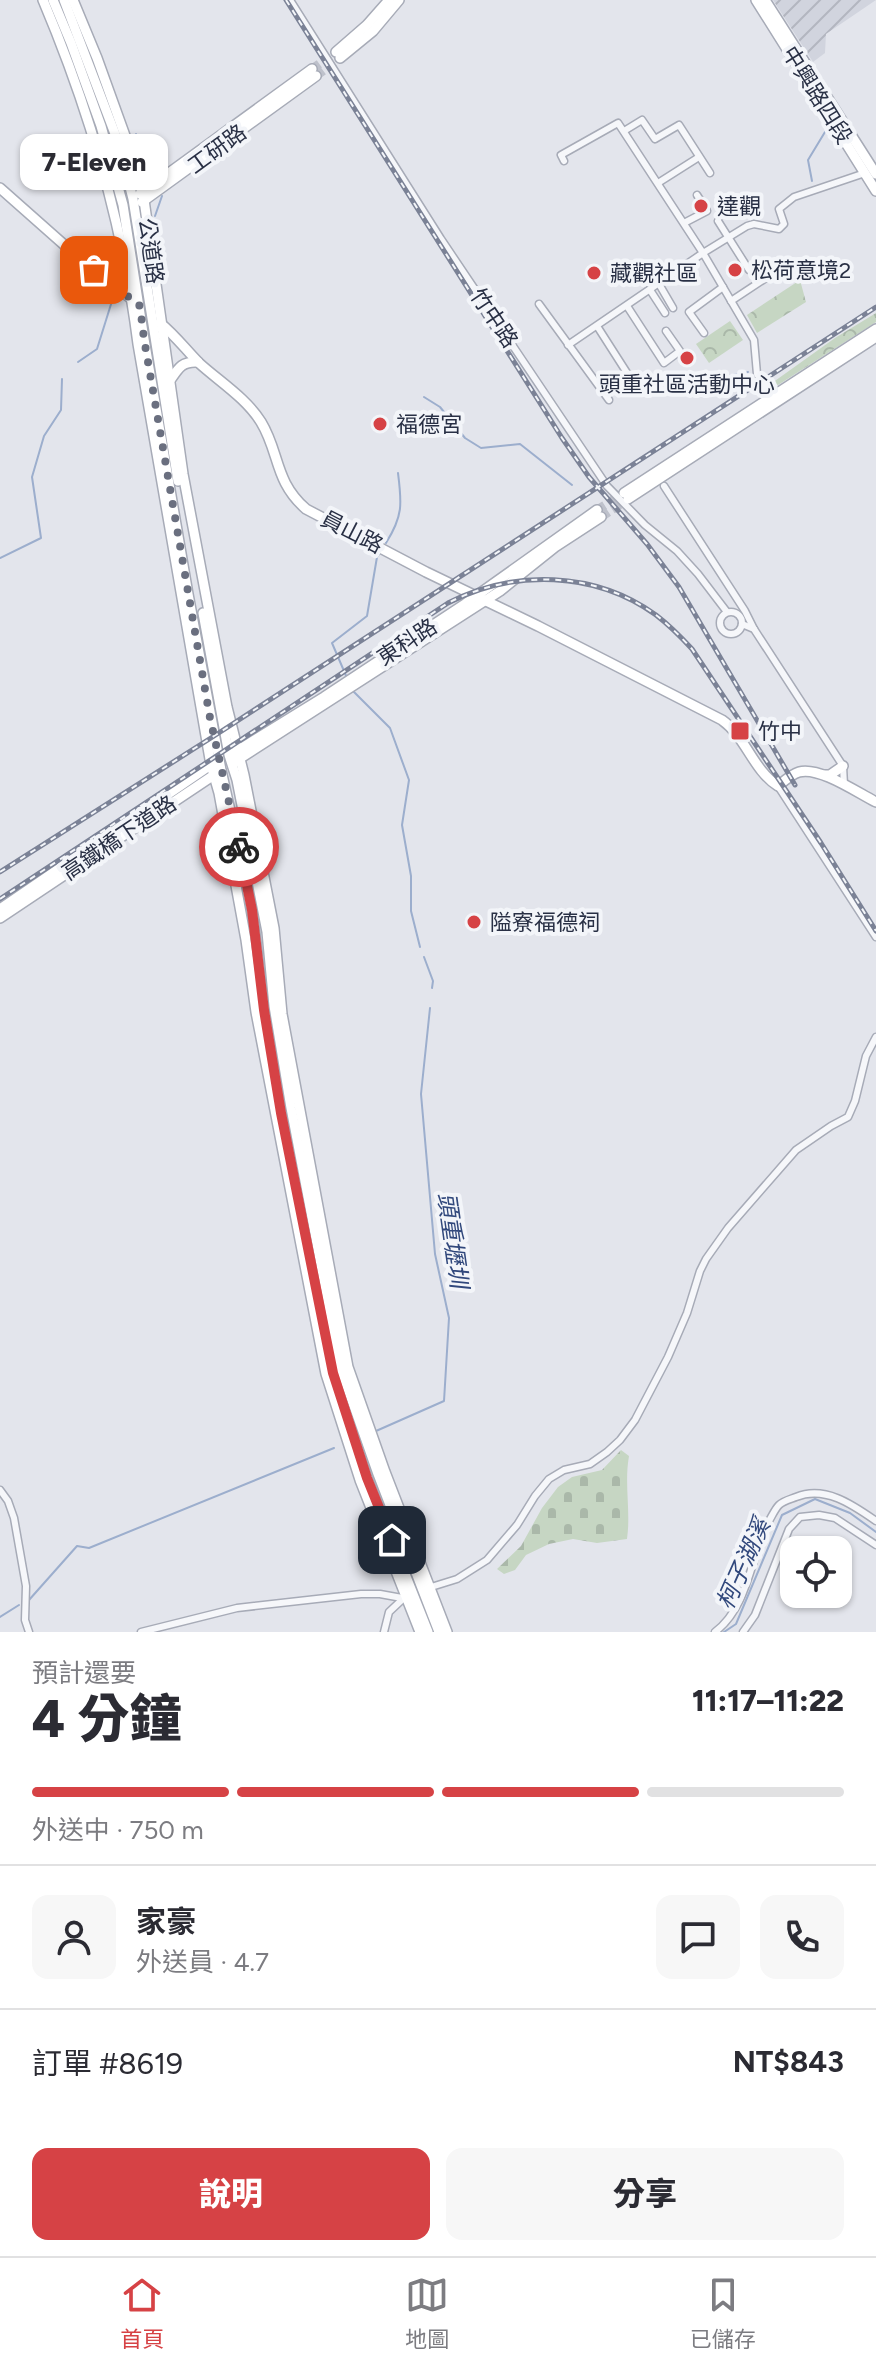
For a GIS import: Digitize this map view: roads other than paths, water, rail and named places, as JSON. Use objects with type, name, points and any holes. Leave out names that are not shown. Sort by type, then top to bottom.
[{"type":"street","name":"公道路","points":[[43,0],[117,176],[136,303],[140,360],[216,768],[252,910],[281,1113],[333,1373],[367,1478],[415,1593],[439,1632]]},
{"type":"street","name":"公道路","points":[[53,0],[71,43],[92,115]]},
{"type":"street","name":"公道路","points":[[64,0],[139,200]]},
{"type":"street","name":"公道路","points":[[73,0],[128,144],[139,200],[180,475],[267,932],[274,1006],[291,1108],[341,1369],[428,1632]]},
{"type":"street","name":"竹中路","points":[[290,0],[441,239],[607,486],[645,525],[677,551],[727,612]]},
{"type":"street","points":[[389,0],[338,55],[373,31],[399,0]]},
{"type":"street","name":"中興路四段","points":[[756,0],[876,191]]},
{"type":"street","name":"中興路四段","points":[[765,0],[876,174]]},
{"type":"street","name":"工研路","points":[[120,212],[314,73]]},
{"type":"street","points":[[624,131],[642,120],[655,139],[679,125],[710,173]]},
{"type":"street","points":[[564,161],[561,155],[618,123],[703,253],[754,340],[757,374],[771,400]]},
{"type":"street","points":[[658,183],[699,157]]},
{"type":"street","points":[[568,345],[703,253],[754,224],[779,229],[784,224],[779,209],[794,197],[865,173],[876,174]]},
{"type":"street","name":"員山路","points":[[0,188],[171,332],[198,362],[252,409],[263,425],[287,487],[306,509],[722,720],[738,734],[764,773],[778,786]]},
{"type":"street","points":[[684,223],[707,211],[697,195]]},
{"type":"street","points":[[718,221],[749,270]]},
{"type":"street","points":[[731,301],[781,268]]},
{"type":"street","points":[[659,284],[673,308]]},
{"type":"street","points":[[704,333],[689,312],[723,287]]},
{"type":"street","points":[[650,290],[665,313]]},
{"type":"street","points":[[539,304],[609,400]]},
{"type":"street","points":[[627,306],[664,363],[680,351],[666,331]]},
{"type":"street","name":"公道路","points":[[156,321],[171,379],[180,475]]},
{"type":"street","points":[[597,326],[629,376]]},
{"type":"street","points":[[626,496],[876,329]]},
{"type":"street","points":[[771,400],[876,337]]},
{"type":"street","points":[[171,379],[185,362],[198,362]]},
{"type":"street","points":[[664,486],[843,766],[844,785]]},
{"type":"street","name":"東科路","points":[[216,768],[480,598],[599,514]]},
{"type":"street","points":[[742,624],[734,633],[724,632],[720,619],[727,612],[738,614],[742,624],[754,629]]},
{"type":"street","points":[[843,766],[830,775],[799,771],[778,786],[876,937]]},
{"type":"street","name":"高鐵橋下道路","points":[[0,909],[216,768]]},
{"type":"street","name":"高鐵橋下道路","points":[[0,918],[216,768]]},
{"type":"street","points":[[825,775],[876,802]]},
{"type":"street","points":[[384,1632],[389,1612],[415,1593],[467,1575],[487,1560],[549,1479],[564,1470],[590,1464],[607,1452],[627,1430],[668,1357],[706,1259],[728,1228],[796,1150],[848,1117],[866,1056],[876,1037]]},
{"type":"street","points":[[0,1490],[14,1518],[26,1586],[25,1620],[29,1632]]},
{"type":"street","points":[[715,1632],[739,1604],[763,1533],[778,1506],[805,1493],[836,1496],[876,1521]]},
{"type":"street","points":[[743,1632],[755,1615],[789,1529],[800,1517],[819,1515],[835,1518],[876,1545]]},
{"type":"street","name":"公道路","points":[[415,1593],[420,1632]]},
{"type":"street","name":"公道路","points":[[415,1593],[447,1632]]},
{"type":"street","points":[[141,1632],[237,1608],[361,1594],[415,1593]]},
{"type":"waterway","name":"頭重壢圳","points":[[812,181],[808,160],[828,127]]},
{"type":"waterway","points":[[136,134],[163,171]]},
{"type":"waterway","points":[[155,216],[162,196]]},
{"type":"waterway","points":[[78,362],[97,349],[112,301]]},
{"type":"waterway","name":"頭重壢圳","points":[[677,386],[748,372]]},
{"type":"waterway","points":[[0,558],[41,538],[32,477],[44,436],[61,410],[62,379]]},
{"type":"waterway","name":"頭重壢圳","points":[[424,397],[440,407],[465,438],[481,448],[520,444],[572,485]]},
{"type":"waterway","name":"頭重壢圳","points":[[386,543],[400,510],[398,473]]},
{"type":"waterway","name":"頭重壢圳","points":[[347,678],[332,643],[367,616],[380,553]]},
{"type":"waterway","name":"頭重壢圳","points":[[353,691],[390,728],[409,780],[402,825],[411,876],[411,911],[420,947]]},
{"type":"waterway","name":"頭重壢圳","points":[[424,957],[433,981],[432,988]]},
{"type":"waterway","name":"頭重壢圳","points":[[376,1431],[444,1401],[449,1318],[435,1254],[421,1094],[430,1008]]},
{"type":"waterway","name":"頭重壢圳","points":[[29,1600],[77,1546],[89,1548],[334,1448]]},
{"type":"waterway","name":"柯子湖溪","points":[[724,1632],[736,1624],[782,1515],[815,1499],[850,1513],[876,1532]]},
{"type":"waterway","name":"頭重壢圳","points":[[0,1617],[19,1605]]},
{"type":"tunnel","points":[[312,69],[336,52]]},
{"type":"tunnel","points":[[316,76],[340,58]]},
{"type":"tunnel","points":[[597,510],[624,493]]},
{"type":"tunnel","points":[[601,517],[628,499]]},
{"type":"railway","points":[[286,0],[562,438],[589,477],[647,544],[679,587],[795,785]]},
{"type":"railway","points":[[0,872],[876,307]]},
{"type":"railway","points":[[0,899],[448,603],[500,584],[554,580],[581,583],[632,600],[661,619],[692,649],[876,931]]},
{"type":"place","name":"達觀","points":[[701,206]]},
{"type":"place","name":"7-Eleven","points":[[94,270]]},
{"type":"place","name":"松荷意境2","points":[[735,270]]},
{"type":"place","name":"藏觀社區","points":[[594,273]]},
{"type":"place","name":"頭重社區活動中心","points":[[687,358]]},
{"type":"place","name":"福德宮","points":[[380,424]]},
{"type":"place","name":"竹中","points":[[740,731]]},
{"type":"place","name":"隘寮福德祠","points":[[474,922]]}]
